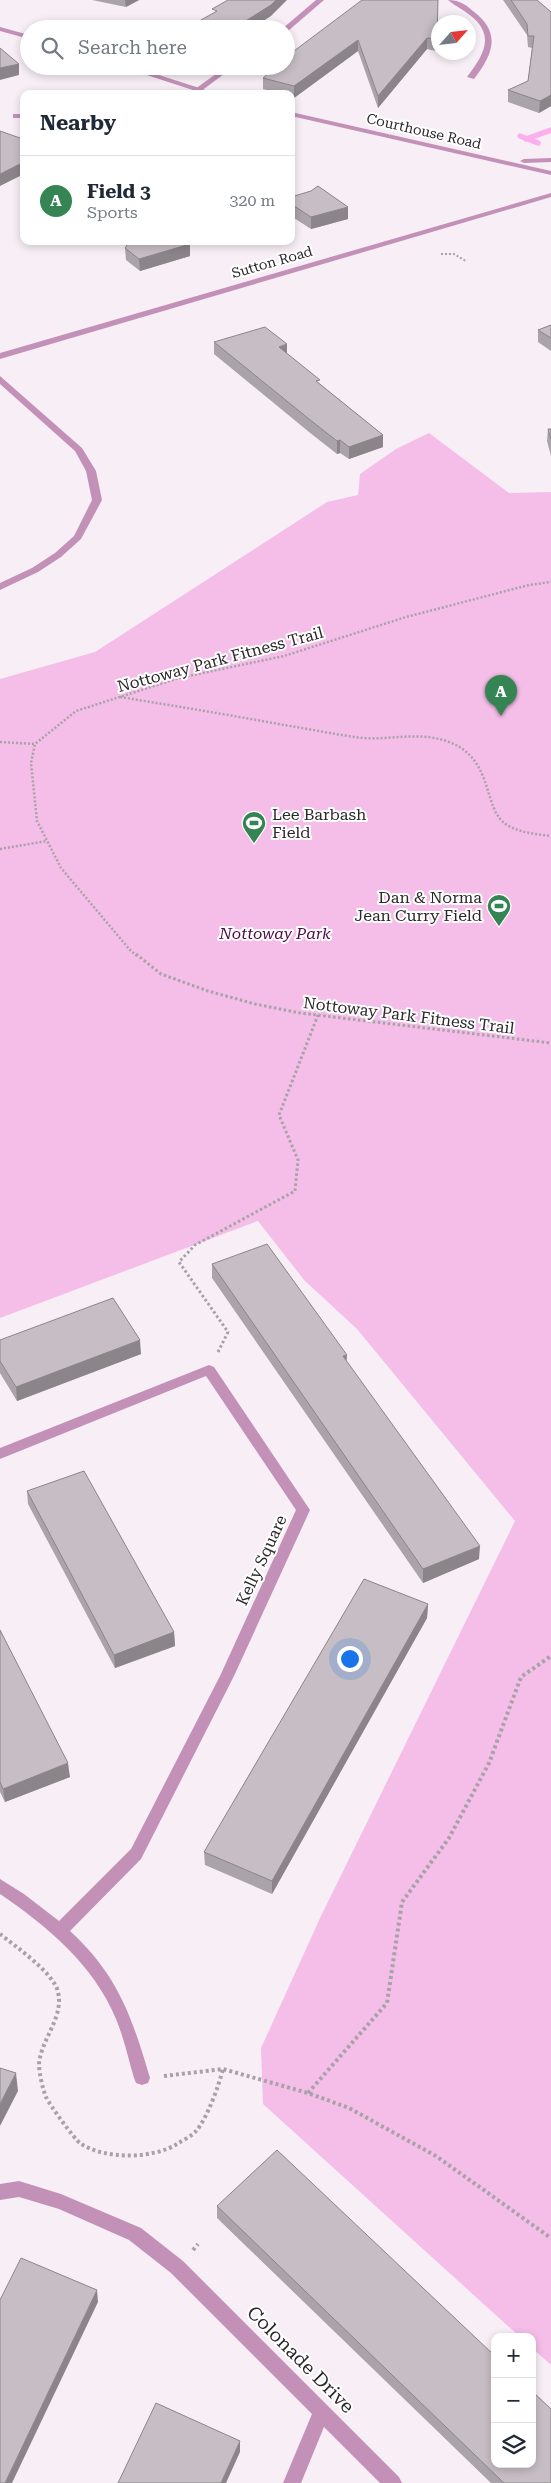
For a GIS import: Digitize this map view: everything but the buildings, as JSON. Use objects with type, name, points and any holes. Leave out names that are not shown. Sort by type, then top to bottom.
[{"type":"street","points":[[295,21],[320,0]]},
{"type":"street","points":[[452,0],[480,20],[488,35],[487,57],[471,77]]},
{"type":"street","points":[[0,28],[20,34]]},
{"type":"street","points":[[148,75],[190,90]]},
{"type":"street","points":[[199,90],[220,75]]},
{"type":"street","name":"Courthouse Road","points":[[295,115],[551,173]]},
{"type":"street","points":[[477,156],[516,161],[551,160]]},
{"type":"street","name":"Sutton Road","points":[[0,356],[551,195]]},
{"type":"street","points":[[0,379],[79,450],[91,471],[97,500],[78,537],[65,549],[35,570],[0,587]]},
{"type":"street","points":[[0,1454],[209,1370]]},
{"type":"street","name":"Kelly Square","points":[[60,1930],[136,1854],[228,1676],[303,1510],[209,1370]]},
{"type":"street","points":[[0,1886],[60,1930],[95,1969],[123,2018],[142,2078]]},
{"type":"street","name":"Colonade Drive","points":[[0,2192],[19,2189],[61,2202],[135,2234],[177,2267],[393,2483]]},
{"type":"street","points":[[292,2483],[322,2410]]},
{"type":"path","points":[[441,254],[454,254],[466,261]]},
{"type":"path","name":"Nottoway Park Fitness Trail","points":[[551,582],[406,617],[284,656],[179,678],[76,711],[35,744],[31,763],[32,788],[37,821],[61,868],[100,918],[130,950],[161,974],[208,991],[255,1004],[318,1015],[551,1044]]},
{"type":"path","points":[[118,697],[364,738],[410,735],[429,736],[450,742],[465,750],[474,759],[481,770],[499,818],[507,825],[527,832],[551,836]]},
{"type":"path","points":[[0,742],[35,744]]},
{"type":"path","points":[[0,849],[47,841]]},
{"type":"path","points":[[209,1370],[228,1332],[179,1262],[195,1244],[295,1191],[298,1160],[279,1115],[318,1015]]},
{"type":"path","points":[[308,2093],[387,2003],[402,1902],[449,1838],[480,1780],[489,1763],[521,1678],[551,1656]]},
{"type":"path","points":[[0,1934],[37,1963],[58,1991],[58,2008],[52,2028],[43,2043],[39,2066],[46,2097],[79,2143],[103,2152],[138,2157],[171,2148],[196,2132],[219,2085],[223,2069]]},
{"type":"path","points":[[142,2078],[223,2069],[308,2093],[349,2108],[436,2156],[551,2238]]},
{"type":"green space","name":"Nottoway Park","points":[[429,433],[509,493],[551,492],[551,2365],[536,2352],[536,2333],[516,2333],[263,2104],[261,2048],[321,1916],[515,1521],[357,1329],[304,1280],[258,1221],[0,1318],[0,679],[95,652],[327,502],[358,495],[360,474],[396,449]]},
{"type":"waterway","points":[[527,139],[551,130]]},
{"type":"waterway","points":[[520,136],[527,139]]},
{"type":"waterway","points":[[527,139],[538,143]]},
{"type":"place","name":"Field 3","points":[[501,716]]},
{"type":"place","name":"Lee Barbash Field","points":[[254,844]]},
{"type":"place","name":"Dan & Norma Jean Curry Field","points":[[499,927]]}]
